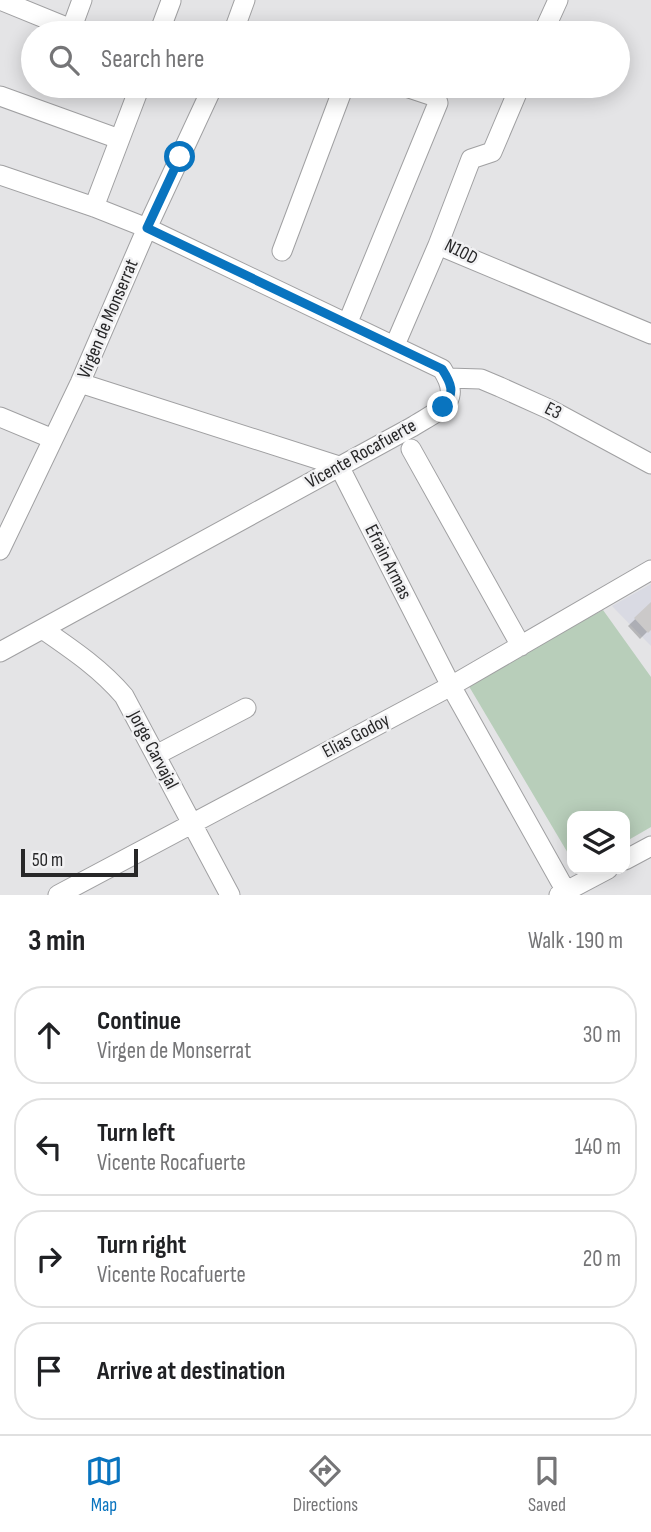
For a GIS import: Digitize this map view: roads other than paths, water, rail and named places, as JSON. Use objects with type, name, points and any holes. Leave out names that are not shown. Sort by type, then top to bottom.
[{"type":"street","points":[[0,0],[51,21]]},
{"type":"street","points":[[78,21],[82,0]]},
{"type":"street","points":[[237,21],[245,0]]},
{"type":"street","points":[[548,21],[558,0]]},
{"type":"street","points":[[164,21],[171,1]]},
{"type":"street","points":[[0,96],[120,139]]},
{"type":"street","points":[[94,207],[135,98]]},
{"type":"street","name":"Virgen de Monserrat","points":[[0,551],[80,383],[207,98]]},
{"type":"street","points":[[282,251],[339,98]]},
{"type":"street","points":[[348,322],[438,103],[436,98]]},
{"type":"street","name":"N10D","points":[[515,98],[492,152],[471,159],[438,245],[651,334]]},
{"type":"street","points":[[0,175],[147,228],[395,345],[442,369],[448,378]]},
{"type":"street","points":[[395,345],[438,245]]},
{"type":"street","name":"E3","points":[[448,378],[481,379],[500,387],[551,410],[651,464]]},
{"type":"street","name":"Vicente Rocafuerte","points":[[0,652],[412,427],[443,407],[450,399],[452,392],[448,378]]},
{"type":"street","points":[[80,383],[339,466]]},
{"type":"street","points":[[0,417],[53,439]]},
{"type":"street","points":[[411,449],[521,646]]},
{"type":"street","name":"Efrain Armas","points":[[339,466],[451,686],[564,894]]},
{"type":"street","name":"Elias Godoy","points":[[58,895],[451,686],[651,570]]},
{"type":"street","name":"Jorge Carvajal","points":[[44,630],[109,679],[124,696],[230,895]]},
{"type":"street","points":[[156,755],[246,708]]},
{"type":"street","points":[[630,857],[651,846]]},
{"type":"street","points":[[564,894],[599,874]]}]
